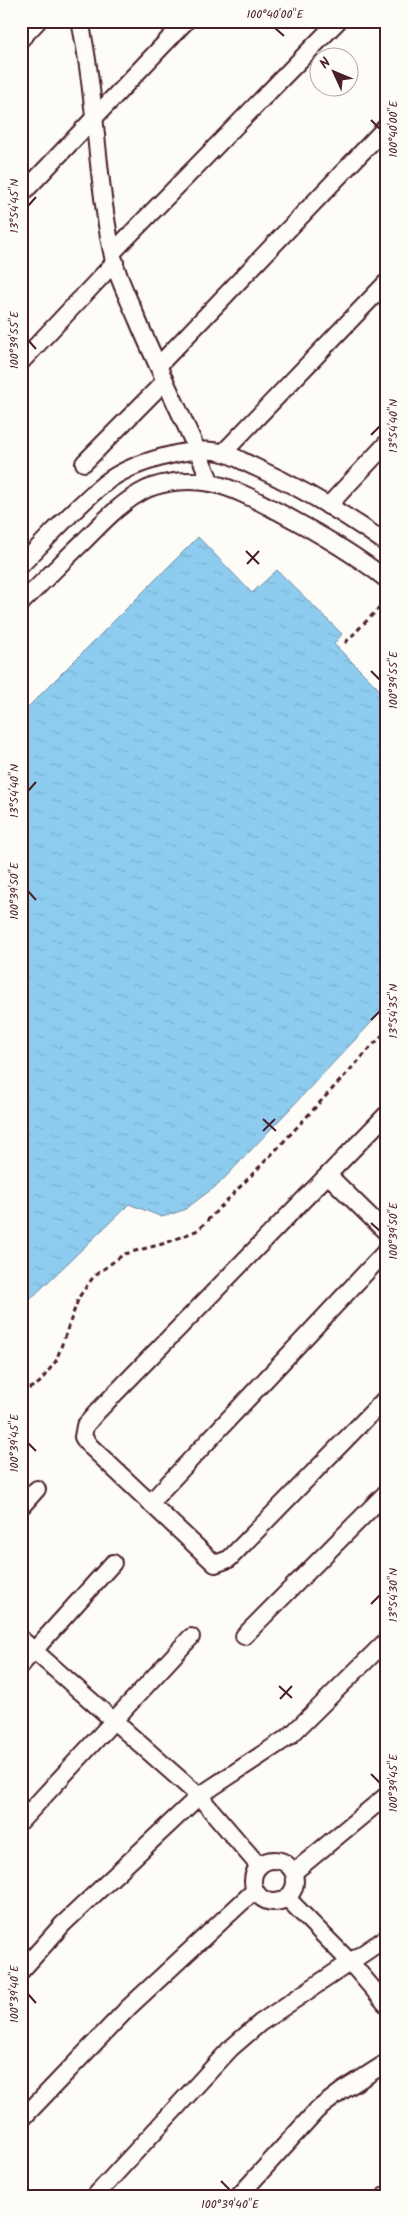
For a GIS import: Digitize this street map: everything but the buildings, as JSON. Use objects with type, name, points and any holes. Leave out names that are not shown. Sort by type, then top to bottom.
[{"type":"street","points":[[21,39],[38,21]]},
{"type":"street","points":[[80,21],[96,114],[104,200],[114,257],[158,366],[199,452],[211,483]]},
{"type":"street","points":[[21,195],[186,21]]},
{"type":"street","points":[[21,362],[114,257],[338,21]]},
{"type":"street","points":[[158,366],[386,127]]},
{"type":"street","points":[[223,453],[386,283]]},
{"type":"street","points":[[84,463],[165,381]]},
{"type":"street","points":[[328,506],[386,444]]},
{"type":"street","points":[[21,565],[106,482],[122,472],[145,462],[199,452],[223,453],[286,481],[386,543]]},
{"type":"street","points":[[21,603],[109,516],[129,500],[148,489],[174,482],[211,483],[248,496],[309,527],[358,557],[386,579]]},
{"type":"street","points":[[386,1115],[97,1412],[85,1426],[83,1437],[90,1446],[215,1564],[229,1559],[386,1398]]},
{"type":"street","points":[[328,1175],[386,1232]]},
{"type":"street","points":[[150,1503],[386,1251]]},
{"type":"street","points":[[21,1507],[37,1489]]},
{"type":"street","points":[[244,1636],[386,1493]]},
{"type":"street","points":[[21,1665],[114,1563]]},
{"type":"street","points":[[21,1821],[191,1637]]},
{"type":"street","points":[[21,1639],[199,1796],[259,1866]]},
{"type":"street","points":[[21,1971],[63,1924],[199,1796],[290,1736],[386,1641]]},
{"type":"street","points":[[294,1872],[386,1796]]},
{"type":"street","points":[[274,1860],[282,1861],[294,1872],[295,1888],[287,1898],[275,1902],[267,1901],[260,1897],[255,1890],[254,1874],[259,1866],[274,1860]]},
{"type":"street","points":[[21,2120],[129,2007],[255,1890]]},
{"type":"street","points":[[287,1898],[351,1963],[386,2004]]},
{"type":"street","points":[[95,2196],[230,2049],[260,2023],[386,1938]]},
{"type":"street","points":[[239,2196],[317,2110],[342,2091],[386,2063]]},
{"type":"path","points":[[345,643],[386,601]]},
{"type":"path","points":[[21,1393],[39,1383],[56,1361],[79,1296],[94,1276],[124,1254],[166,1242],[198,1230],[274,1152],[386,1031]]},
{"type":"water","points":[[198,537],[252,593],[277,570],[342,634],[334,644],[386,696],[386,1007],[219,1184],[184,1210],[162,1217],[129,1204],[21,1308],[21,714]]}]
